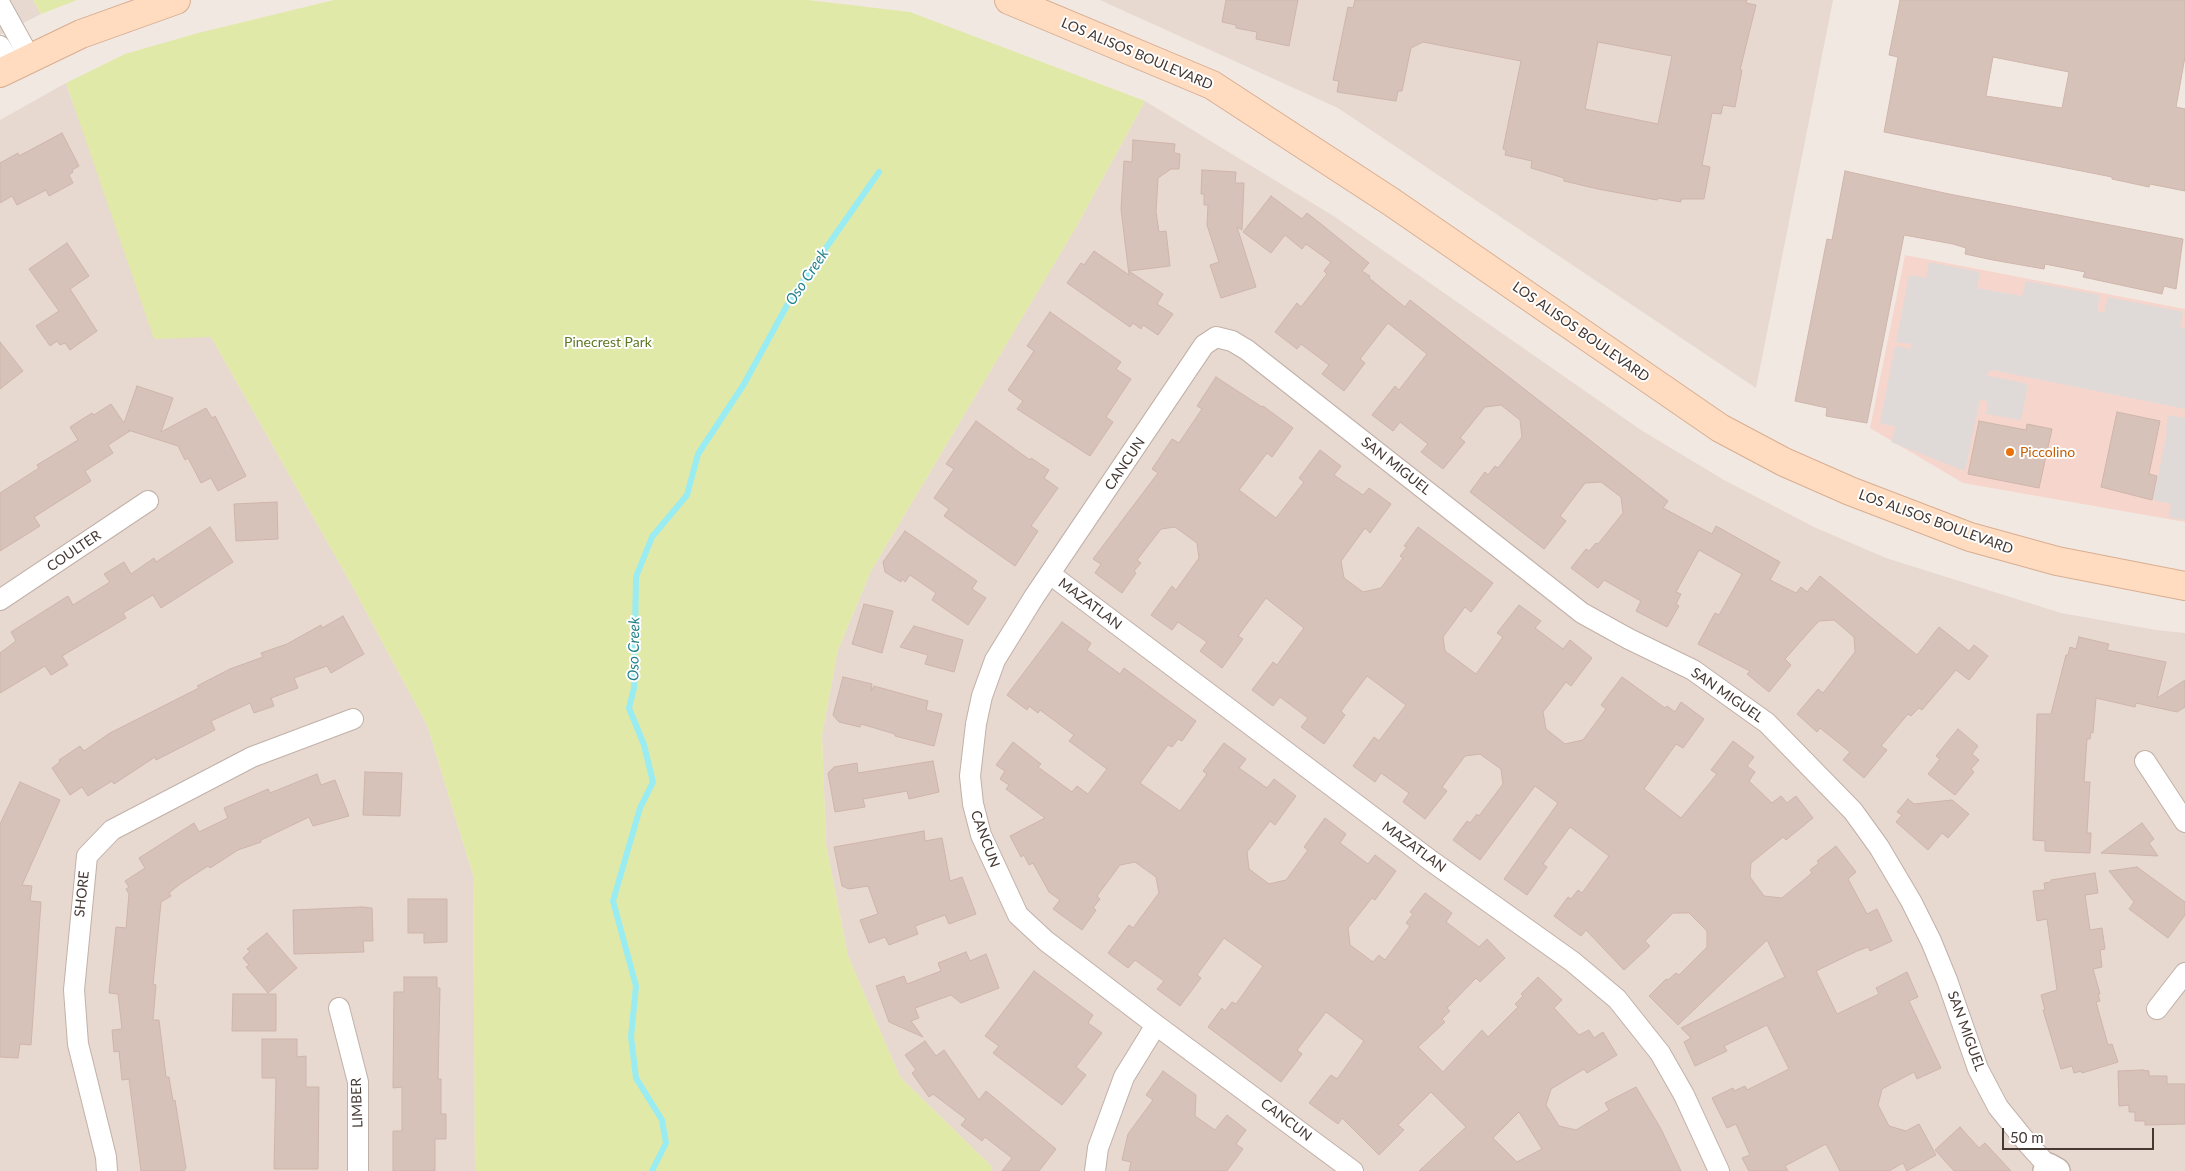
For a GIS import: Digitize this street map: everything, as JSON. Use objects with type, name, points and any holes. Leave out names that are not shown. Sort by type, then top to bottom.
[{"type":"main road","points":[[10,61],[176,0]]},
{"type":"main road","name":"LOS ALISOS BOULEVARD","points":[[1010,0],[1212,85],[1390,201],[1720,428],[1784,462],[1859,495],[1970,537],[2057,561],[2185,586]]},
{"type":"street","points":[[0,4],[10,61]]},
{"type":"street","name":"CANCUN","points":[[1232,341],[1216,337],[1204,345],[1034,597],[995,660],[982,696],[976,724],[970,776],[972,804],[981,835],[1018,915],[1046,941],[1353,1171]]},
{"type":"street","name":"SAN MIGUEL","points":[[1232,341],[1247,350],[1333,417],[1582,614],[1694,670],[1767,723],[1822,778],[1859,819],[1879,847],[1906,893],[1947,980],[1978,1069],[1998,1106],[2051,1169]]},
{"type":"street","name":"COULTER","points":[[0,600],[148,501]]},
{"type":"street","name":"MAZATLAN","points":[[1050,574],[1430,860],[1573,962],[1617,999],[1660,1053],[1684,1095],[1719,1171]]},
{"type":"street","name":"SHORE","points":[[107,1171],[106,1157],[78,1044],[74,990],[86,856],[112,830],[252,757],[353,719]]},
{"type":"street","points":[[2145,761],[2185,822]]},
{"type":"street","points":[[2157,1009],[2185,973]]},
{"type":"street","name":"LIMBER","points":[[339,1008],[358,1082],[358,1171]]},
{"type":"street","points":[[1095,1171],[1098,1148],[1124,1077],[1156,1025]]},
{"type":"shaded area","points":[[0,0],[33,0],[41,14],[0,35]]},
{"type":"shaded area","points":[[1100,0],[1833,0],[1756,388],[1338,108]]},
{"type":"shaded area","points":[[66,83],[72,101],[211,337],[350,582],[427,725],[473,875],[475,1171],[0,1171],[0,120]]},
{"type":"shaded area","points":[[1145,101],[1335,217],[1641,430],[1724,480],[1814,527],[1886,558],[2061,613],[2156,630],[2185,633],[2185,1171],[992,1171],[991,1166],[900,1077],[848,956],[826,844],[822,735],[838,650],[871,571],[1075,229]]},
{"type":"shaded area","points":[[1905,255],[2185,309],[2185,522],[1963,483],[1870,428]]},
{"type":"shaded area","points":[[1929,262],[1980,272],[1977,288],[2022,296],[2026,281],[2100,295],[2097,311],[2104,313],[2108,297],[2183,312],[2180,328],[2184,329],[2185,326],[2185,409],[1992,370],[1985,375],[2028,384],[2021,420],[1986,414],[1988,401],[1980,400],[1965,471],[1891,442],[1896,427],[1880,423],[1895,346],[1911,349],[1911,344],[1896,342],[1909,275],[1926,278]]},
{"type":"shaded area","points":[[2168,415],[2185,418],[2185,520],[2171,518],[2169,514],[2171,504],[2153,500],[2167,432]]},
{"type":"green space","points":[[33,0],[77,0],[41,14]]},
{"type":"green space","name":"Pinecrest Park","points":[[334,0],[808,0],[910,12],[1145,101],[1075,229],[871,571],[838,650],[822,735],[826,844],[848,956],[900,1077],[991,1166],[992,1171],[475,1171],[473,875],[427,725],[350,582],[211,337],[154,339],[66,83],[125,54],[198,33]]},
{"type":"building","points":[[1226,0],[1298,0],[1289,46],[1256,39],[1257,32],[1236,28],[1236,25],[1222,22]]},
{"type":"building","points":[[1355,0],[1747,0],[1746,3],[1756,5],[1740,70],[1742,70],[1735,107],[1723,105],[1721,114],[1712,113],[1702,165],[1710,167],[1704,199],[1681,199],[1681,202],[1658,198],[1657,200],[1564,181],[1564,178],[1531,168],[1532,161],[1505,155],[1506,150],[1503,149],[1521,61],[1423,42],[1411,48],[1402,91],[1398,91],[1396,101],[1337,92],[1339,81],[1333,80],[1348,7],[1353,8]],"holes":[[[1598,42],[1672,56],[1658,124],[1585,109]]]},
{"type":"building","points":[[1900,0],[2185,0],[2185,57],[2176,107],[2185,109],[2185,191],[2150,184],[2149,187],[2112,179],[2112,177],[1884,132],[1898,57],[1889,55]],"holes":[[[1993,57],[2069,72],[2062,108],[1986,96]]]},
{"type":"building","points":[[62,133],[79,166],[72,170],[73,172],[69,175],[73,183],[49,196],[46,190],[17,205],[12,196],[0,203],[0,163],[18,153],[19,156]]},
{"type":"building","points":[[1133,140],[1175,144],[1174,153],[1180,154],[1179,169],[1171,169],[1158,178],[1156,212],[1159,232],[1166,231],[1170,266],[1129,271],[1163,294],[1157,304],[1173,314],[1158,335],[1143,325],[1141,329],[1133,323],[1130,327],[1067,283],[1081,263],[1084,265],[1094,251],[1129,275],[1121,209],[1124,161],[1132,162]]},
{"type":"building","points":[[1202,170],[1236,172],[1235,183],[1244,183],[1242,230],[1237,227],[1256,287],[1221,298],[1210,265],[1219,262],[1207,225],[1208,205],[1204,205],[1204,194],[1201,194]]},
{"type":"building","points":[[1845,171],[1949,194],[2183,239],[2176,289],[2164,286],[2162,294],[2083,277],[2085,272],[2045,264],[2044,269],[1965,254],[1966,248],[1904,235],[1867,423],[1826,416],[1827,408],[1795,401],[1827,239],[1832,240]]},
{"type":"building","points":[[1271,196],[1302,219],[1307,213],[1321,224],[1369,263],[1362,271],[1370,276],[1369,278],[1405,307],[1410,300],[1668,501],[1663,508],[1712,534],[1716,526],[1780,562],[1770,580],[1796,593],[1801,587],[1807,592],[1820,576],[1917,655],[1939,627],[1969,651],[1974,645],[1988,656],[1969,680],[1956,670],[1922,710],[1919,708],[1911,716],[1908,714],[1881,746],[1887,750],[1864,778],[1843,760],[1850,752],[1820,728],[1817,732],[1797,714],[1818,689],[1823,693],[1855,652],[1854,637],[1834,620],[1819,621],[1807,634],[1785,659],[1791,665],[1769,692],[1747,674],[1750,671],[1698,644],[1715,613],[1719,615],[1742,574],[1699,550],[1676,592],[1681,594],[1676,604],[1679,606],[1667,627],[1636,611],[1641,601],[1604,580],[1598,588],[1571,568],[1586,549],[1589,551],[1596,543],[1598,544],[1623,513],[1621,497],[1601,482],[1585,483],[1560,516],[1566,521],[1544,549],[1470,492],[1485,472],[1488,475],[1495,466],[1498,468],[1522,437],[1520,420],[1501,405],[1485,407],[1460,438],[1465,442],[1443,469],[1421,452],[1428,444],[1400,422],[1393,431],[1372,415],[1395,386],[1399,390],[1427,354],[1388,323],[1360,359],[1365,363],[1344,391],[1322,374],[1329,365],[1301,344],[1297,349],[1275,332],[1297,303],[1301,307],[1327,274],[1324,271],[1331,262],[1306,244],[1302,249],[1285,235],[1271,253],[1243,232]]},
{"type":"building","points":[[67,243],[89,276],[70,289],[97,331],[70,350],[65,343],[60,345],[57,341],[50,346],[36,326],[59,311],[29,269]]},
{"type":"building","points":[[1050,312],[1121,362],[1116,369],[1131,379],[1106,417],[1113,422],[1090,456],[1017,409],[1023,401],[1008,390],[1034,351],[1027,346]]},
{"type":"building","points":[[0,342],[23,371],[0,389]]},
{"type":"building","points":[[1216,377],[1263,406],[1293,428],[1272,457],[1267,453],[1239,490],[1276,518],[1304,482],[1299,478],[1320,450],[1341,466],[1334,475],[1363,495],[1369,488],[1391,504],[1370,533],[1365,528],[1341,561],[1344,578],[1363,592],[1381,588],[1403,558],[1400,556],[1407,547],[1404,546],[1418,527],[1493,583],[1471,612],[1465,607],[1443,637],[1445,651],[1476,674],[1503,637],[1497,633],[1519,605],[1541,621],[1535,628],[1563,649],[1570,640],[1592,658],[1571,686],[1566,682],[1543,712],[1546,729],[1565,744],[1583,740],[1606,709],[1601,705],[1622,677],[1665,708],[1667,706],[1675,712],[1681,702],[1704,719],[1683,748],[1676,744],[1644,789],[1681,818],[1717,774],[1711,770],[1733,741],[1754,757],[1747,766],[1755,772],[1749,781],[1772,803],[1781,796],[1787,803],[1796,796],[1813,818],[1786,840],[1783,837],[1751,863],[1750,877],[1764,896],[1782,898],[1812,873],[1810,870],[1819,863],[1817,861],[1836,846],[1856,872],[1848,879],[1867,914],[1877,909],[1892,941],[1870,951],[1868,947],[1857,951],[1816,971],[1837,1014],[1879,994],[1876,988],[1907,972],[1918,997],[1909,1001],[1941,1068],[1917,1079],[1914,1072],[1882,1089],[1878,1105],[1889,1126],[1906,1131],[1919,1124],[1936,1155],[1907,1171],[1903,1163],[1889,1171],[1840,1171],[1826,1144],[1785,1166],[1788,1171],[1749,1171],[1742,1158],[1750,1155],[1736,1124],[1727,1128],[1712,1098],[1733,1088],[1734,1091],[1745,1086],[1747,1090],[1789,1069],[1767,1025],[1724,1046],[1727,1051],[1695,1066],[1684,1042],[1691,1038],[1681,1028],[1785,977],[1767,940],[1678,1025],[1649,996],[1666,979],[1668,980],[1676,973],[1679,975],[1707,947],[1707,931],[1689,913],[1673,913],[1645,941],[1650,946],[1624,970],[1586,930],[1581,936],[1554,916],[1568,897],[1571,899],[1578,890],[1582,893],[1609,856],[1570,827],[1543,864],[1547,867],[1527,895],[1504,879],[1558,803],[1535,786],[1480,860],[1453,840],[1467,821],[1470,823],[1477,814],[1479,816],[1503,784],[1501,769],[1480,754],[1465,756],[1442,787],[1447,791],[1425,819],[1403,802],[1409,793],[1381,773],[1375,782],[1353,766],[1374,737],[1379,741],[1406,705],[1367,676],[1341,711],[1345,715],[1324,744],[1301,727],[1308,718],[1280,697],[1273,706],[1252,690],[1273,662],[1277,665],[1304,628],[1266,598],[1238,636],[1243,639],[1222,668],[1200,651],[1207,642],[1178,622],[1172,630],[1151,615],[1172,586],[1176,590],[1199,558],[1197,543],[1175,527],[1161,529],[1137,560],[1141,563],[1134,571],[1136,573],[1122,593],[1095,573],[1101,564],[1093,559],[1158,473],[1152,469],[1172,439],[1179,443],[1202,409],[1197,406]]},
{"type":"building","points":[[137,386],[173,398],[161,432],[206,408],[212,418],[215,416],[246,476],[218,491],[211,478],[201,483],[188,458],[185,460],[178,446],[128,430],[130,431],[108,445],[113,453],[85,471],[91,481],[34,517],[40,526],[0,551],[0,493],[39,468],[37,465],[78,440],[70,427],[92,413],[94,415],[111,404],[124,423]]},
{"type":"building","points":[[2117,412],[2160,421],[2149,474],[2157,476],[2152,500],[2101,487]]},
{"type":"building","points":[[976,421],[1030,460],[1031,458],[1049,470],[1044,478],[1058,488],[1031,526],[1038,531],[1015,566],[944,516],[949,509],[934,498],[954,469],[946,464]]},
{"type":"building","name":"Piccolino","points":[[1979,421],[2026,430],[2027,424],[2052,429],[2039,488],[1968,474]]},
{"type":"building","points":[[277,502],[278,539],[236,541],[234,504]]},
{"type":"building","points":[[210,527],[233,562],[161,608],[153,595],[123,613],[126,618],[62,656],[68,665],[51,675],[45,666],[0,693],[0,653],[16,641],[11,632],[68,596],[73,605],[110,582],[104,574],[124,562],[131,574],[154,558],[156,562]]},
{"type":"building","points":[[905,531],[977,581],[972,589],[986,598],[968,625],[932,600],[936,593],[910,575],[905,582],[902,579],[901,582],[885,572],[883,562]]},
{"type":"building","points":[[864,604],[893,611],[882,653],[852,644]]},
{"type":"building","points":[[343,616],[364,654],[331,673],[327,666],[294,678],[298,688],[271,698],[274,706],[254,713],[250,703],[211,721],[215,730],[156,760],[155,757],[114,784],[112,781],[88,796],[82,787],[70,795],[52,768],[60,762],[59,760],[80,746],[84,751],[110,733],[199,688],[197,686],[230,669],[263,657],[261,653],[287,644],[321,625],[322,628]]},
{"type":"building","points":[[1062,622],[1091,643],[1087,650],[1120,674],[1124,668],[1196,721],[1182,741],[1178,739],[1172,747],[1168,745],[1140,783],[1180,811],[1207,774],[1203,771],[1224,743],[1246,759],[1239,768],[1267,788],[1274,779],[1296,796],[1275,825],[1270,821],[1247,852],[1249,869],[1269,884],[1286,880],[1308,850],[1304,847],[1325,818],[1346,834],[1340,843],[1368,864],[1375,855],[1396,871],[1375,900],[1372,898],[1348,928],[1350,945],[1373,962],[1379,955],[1385,960],[1410,926],[1406,923],[1413,914],[1410,912],[1425,893],[1452,913],[1446,922],[1479,947],[1487,939],[1505,958],[1480,982],[1476,978],[1447,1008],[1450,1011],[1442,1019],[1445,1022],[1418,1047],[1443,1072],[1482,1030],[1488,1037],[1518,1007],[1515,1004],[1523,996],[1521,994],[1538,977],[1562,1000],[1554,1008],[1579,1035],[1589,1030],[1594,1038],[1603,1032],[1617,1055],[1587,1073],[1584,1069],[1551,1089],[1546,1105],[1559,1126],[1576,1130],[1609,1110],[1605,1103],[1636,1087],[1661,1129],[1681,1171],[1419,1171],[1466,1127],[1431,1092],[1398,1125],[1404,1130],[1379,1155],[1342,1118],[1338,1124],[1309,1103],[1331,1075],[1337,1079],[1364,1041],[1326,1012],[1297,1050],[1302,1054],[1281,1082],[1208,1027],[1222,1008],[1225,1011],[1232,1002],[1236,1004],[1263,966],[1224,938],[1197,975],[1201,978],[1180,1006],[1157,989],[1164,981],[1135,960],[1128,968],[1108,953],[1129,925],[1133,928],[1159,893],[1156,877],[1135,862],[1120,865],[1097,896],[1100,899],[1093,908],[1096,910],[1082,930],[1053,909],[1060,900],[1049,892],[1033,863],[1029,865],[1024,855],[1021,857],[1010,836],[1045,818],[1006,789],[1009,785],[1000,779],[1005,771],[996,765],[1013,742],[1041,764],[1038,767],[1072,792],[1077,786],[1088,794],[1107,769],[1069,741],[1074,735],[1040,710],[1038,713],[1029,706],[1027,710],[1007,695]],"holes":[[[1519,1112],[1542,1149],[1517,1162],[1493,1138]]]},
{"type":"building","points":[[914,626],[963,640],[954,672],[925,664],[928,655],[900,647]]},
{"type":"building","points":[[2079,637],[2109,644],[2107,650],[2166,662],[2157,698],[2185,680],[2185,707],[2177,712],[2136,703],[2135,707],[2096,698],[2093,733],[2091,732],[2090,739],[2087,739],[2084,782],[2090,782],[2087,833],[2091,833],[2090,853],[2045,851],[2045,841],[2033,840],[2037,714],[2051,714],[2066,655],[2068,655],[2070,647],[2076,649]]},
{"type":"building","points":[[843,677],[872,684],[871,691],[874,686],[928,701],[926,710],[942,714],[934,746],[895,736],[895,734],[861,724],[860,727],[839,722],[833,715]]},
{"type":"building","points":[[1958,729],[1978,746],[1972,754],[1979,760],[1971,769],[1974,772],[1955,795],[1928,774],[1940,759],[1936,756]]},
{"type":"building","points":[[933,761],[939,792],[909,799],[907,791],[863,799],[865,807],[835,812],[828,773],[834,767],[857,763],[858,773]]},
{"type":"building","points":[[365,772],[402,773],[400,816],[363,815]]},
{"type":"building","points":[[317,774],[321,785],[335,780],[349,816],[313,826],[309,817],[261,840],[261,842],[238,850],[210,868],[208,866],[180,884],[169,893],[171,896],[161,902],[153,984],[156,985],[153,1020],[159,1020],[166,1077],[169,1077],[173,1101],[175,1100],[186,1168],[184,1171],[141,1171],[129,1079],[122,1080],[119,1051],[114,1052],[112,1030],[122,1029],[118,994],[109,993],[116,927],[126,928],[129,894],[126,889],[129,887],[125,881],[145,868],[139,858],[194,823],[199,832],[228,818],[224,808],[268,789],[270,793]]},
{"type":"building","points":[[20,782],[60,800],[22,885],[32,886],[30,901],[41,902],[31,1045],[20,1044],[18,1058],[0,1057],[0,824]]},
{"type":"building","points":[[1908,799],[1914,804],[1952,800],[1969,814],[1948,838],[1942,833],[1928,850],[1896,822],[1902,815],[1897,812]]},
{"type":"building","points":[[2142,823],[2154,839],[2149,843],[2158,856],[2101,853]]},
{"type":"building","points":[[924,831],[925,841],[942,838],[950,881],[962,877],[976,914],[949,924],[945,915],[915,926],[918,934],[889,945],[885,937],[869,943],[860,920],[878,914],[868,886],[849,889],[842,886],[834,847]]},
{"type":"building","points":[[2137,867],[2185,902],[2185,915],[2168,938],[2129,909],[2134,902],[2109,871]]},
{"type":"building","points":[[2095,873],[2098,893],[2085,895],[2090,930],[2102,928],[2105,949],[2100,950],[2102,967],[2093,969],[2100,994],[2098,994],[2100,1001],[2096,1002],[2108,1045],[2112,1044],[2118,1062],[2082,1073],[2081,1071],[2074,1073],[2072,1066],[2061,1069],[2043,1010],[2045,1010],[2041,995],[2057,990],[2047,919],[2037,921],[2033,891],[2045,890],[2044,883],[2051,882],[2051,880]]},
{"type":"building","points":[[408,899],[447,899],[447,942],[424,943],[424,933],[408,933]]},
{"type":"building","points":[[372,908],[373,941],[363,941],[364,952],[294,954],[293,910]]},
{"type":"building","points":[[267,933],[297,968],[268,993],[246,967],[249,965],[243,958],[250,951],[247,949]]},
{"type":"building","points":[[966,952],[970,961],[986,954],[999,988],[961,1003],[951,995],[915,1008],[919,1018],[911,1021],[923,1037],[889,1022],[876,986],[904,976],[907,984],[941,971],[938,963]]},
{"type":"building","points":[[1034,971],[1093,1015],[1088,1023],[1102,1033],[1076,1067],[1086,1075],[1062,1105],[993,1053],[999,1046],[985,1036]]},
{"type":"building","points":[[404,977],[437,977],[437,988],[440,988],[438,1079],[441,1079],[441,1114],[446,1114],[446,1139],[435,1139],[435,1171],[393,1171],[393,1131],[402,1131],[402,1087],[393,1088],[394,992],[404,992]]},
{"type":"building","points":[[233,994],[276,994],[276,1031],[232,1031]]},
{"type":"building","points":[[262,1039],[297,1039],[297,1057],[306,1056],[306,1087],[319,1087],[318,1169],[274,1169],[276,1078],[262,1078]]},
{"type":"building","points":[[925,1041],[936,1056],[944,1050],[979,1100],[986,1091],[1056,1149],[1039,1171],[1002,1171],[1012,1158],[985,1137],[982,1141],[961,1125],[966,1119],[933,1094],[929,1097],[912,1073],[916,1070],[905,1055]]},
{"type":"building","points":[[1163,1071],[1196,1095],[1195,1116],[1215,1130],[1227,1115],[1246,1130],[1236,1144],[1243,1149],[1227,1171],[1129,1171],[1131,1162],[1122,1160],[1128,1134],[1153,1100],[1146,1095]]},
{"type":"building","points":[[2118,1071],[2149,1071],[2149,1076],[2167,1076],[2167,1084],[2185,1084],[2185,1124],[2145,1125],[2145,1121],[2135,1121],[2135,1112],[2129,1112],[2129,1105],[2119,1106]]},
{"type":"building","points":[[1960,1127],[1979,1148],[1985,1143],[2011,1171],[1954,1171],[1935,1150]]},
{"type":"waterway","name":"Oso Creek","points":[[652,1171],[666,1143],[662,1120],[636,1078],[631,1037],[636,986],[613,901],[640,808],[653,782],[644,745],[629,708],[634,688],[636,577],[652,537],[687,495],[698,454],[744,384],[791,298],[879,172]]},
{"type":"place","name":"Piccolino","points":[[2010,452]]}]
